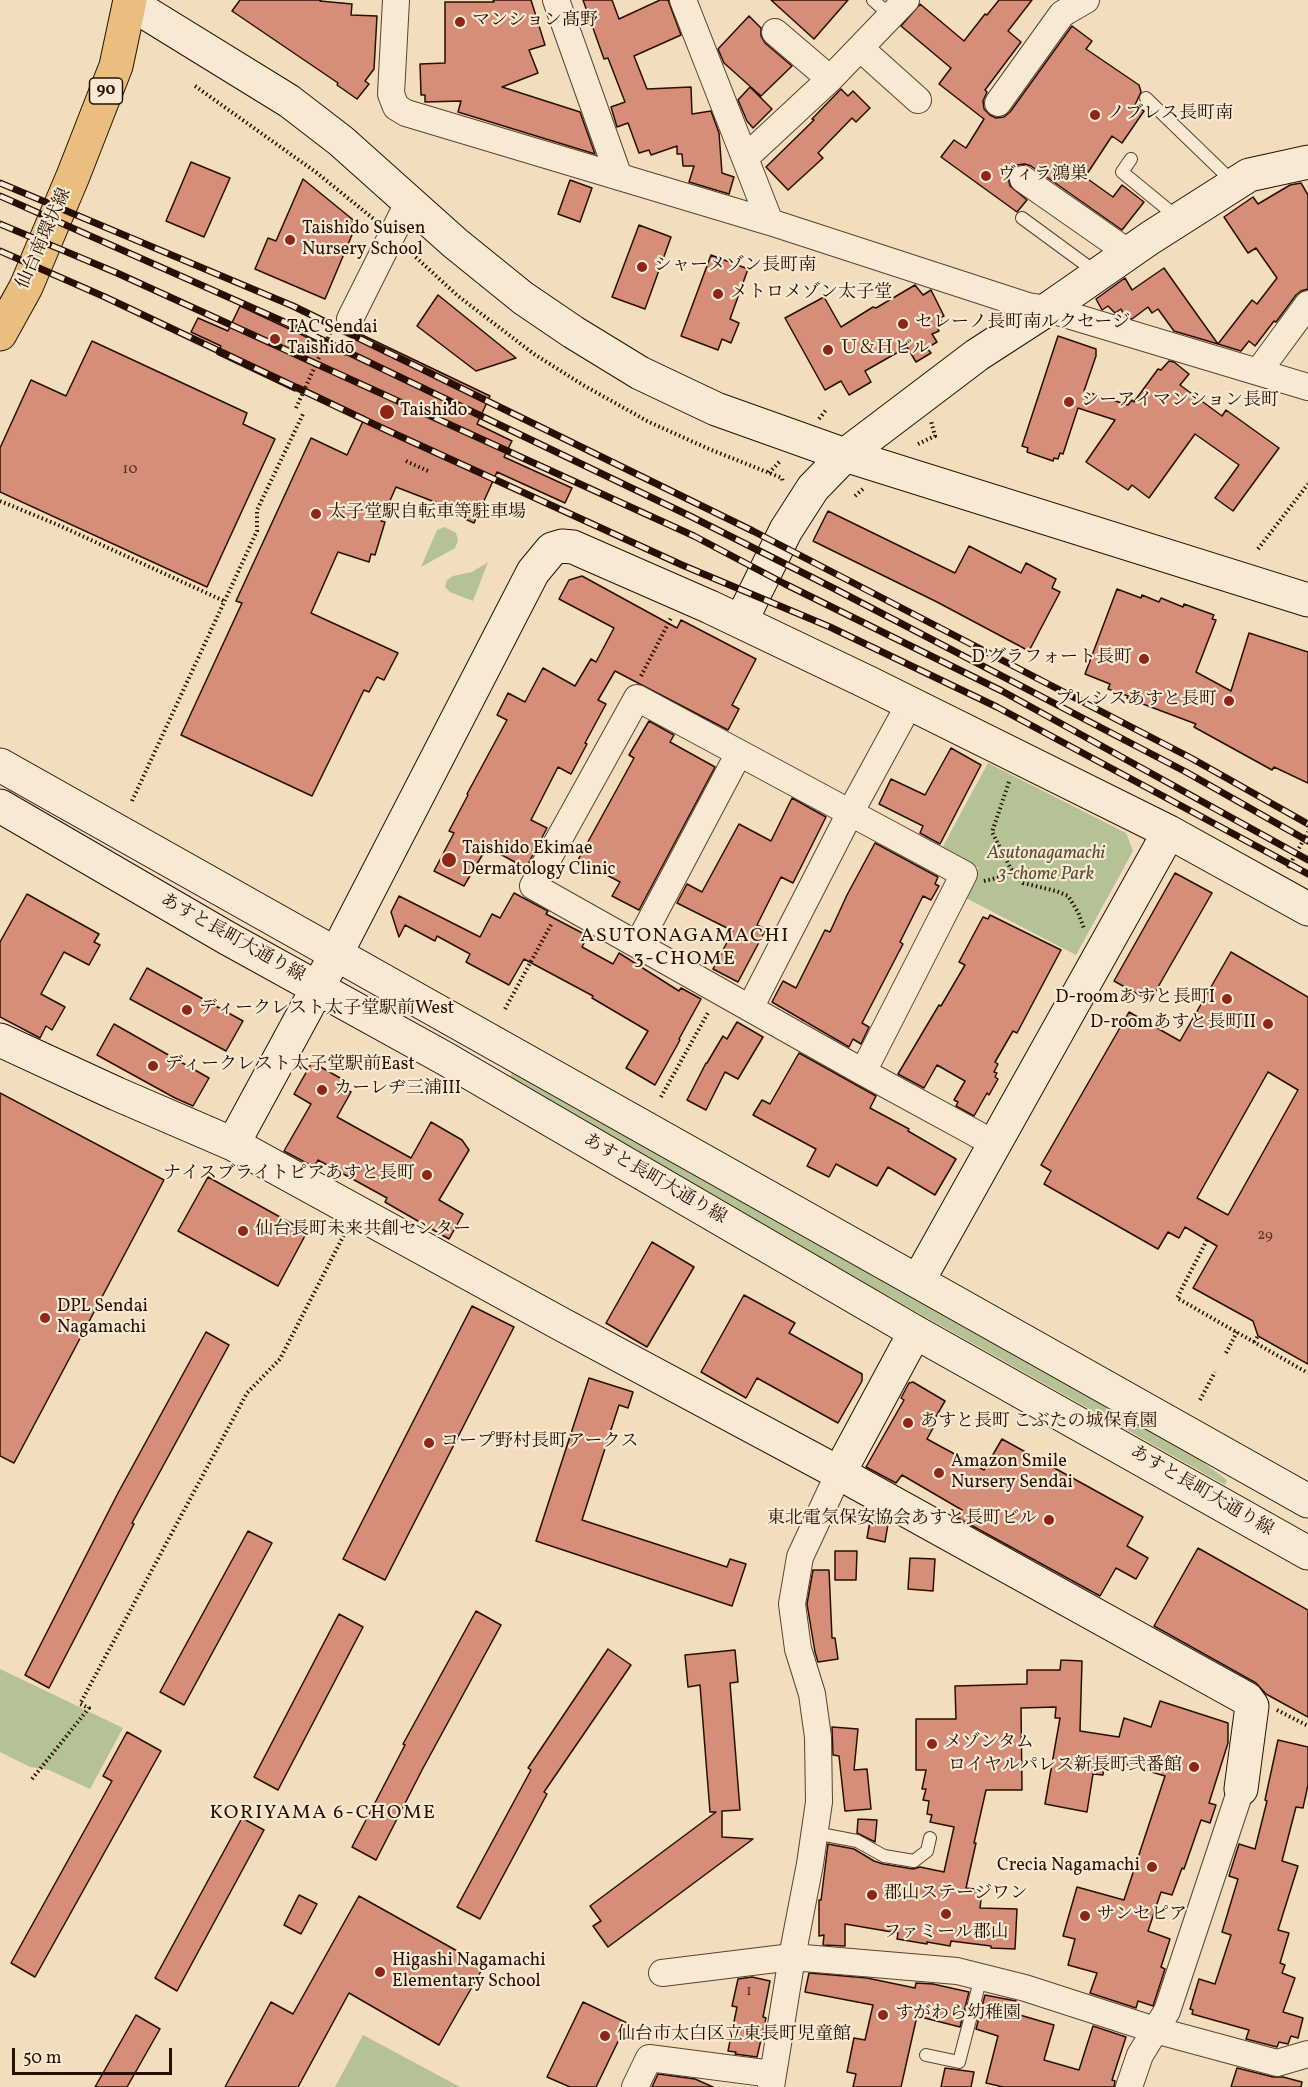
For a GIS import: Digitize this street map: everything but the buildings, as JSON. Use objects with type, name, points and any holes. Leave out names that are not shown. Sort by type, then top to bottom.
[{"type":"main road","name":"仙台南環状線","points":[[0,334],[26,287],[116,66],[128,1]]},
{"type":"main road","name":"仙台南環状線","points":[[0,290],[73,176]]},
{"type":"street","points":[[396,0],[391,94],[396,107],[417,117],[770,222],[1028,306],[1048,309],[1308,387]]},
{"type":"street","points":[[556,0],[619,177]]},
{"type":"street","points":[[682,0],[770,222]]},
{"type":"street","points":[[998,103],[1062,14],[1086,0]]},
{"type":"street","points":[[128,1],[289,101],[341,141],[455,243],[523,298],[640,373],[716,409],[845,455],[1308,600]]},
{"type":"street","points":[[745,158],[860,48],[890,5]]},
{"type":"street","points":[[776,32],[830,79]]},
{"type":"street","points":[[860,48],[918,100]]},
{"type":"street","points":[[741,621],[786,530],[813,488],[845,455],[977,355],[1235,183],[1249,175],[1308,162]]},
{"type":"street","points":[[1023,179],[1129,253]]},
{"type":"street","points":[[350,319],[409,201]]},
{"type":"street","points":[[1258,372],[1308,304]]},
{"type":"street","points":[[233,1144],[336,954],[533,572],[552,549],[562,546],[573,547],[741,621],[910,703],[1169,832],[1308,909]]},
{"type":"street","points":[[863,1072],[964,874],[637,698],[533,886],[863,1072],[995,1144]]},
{"type":"street","points":[[750,1008],[850,813],[910,703]]},
{"type":"street","points":[[638,945],[739,753]]},
{"type":"street","name":"あすと長町大通り線","points":[[0,765],[1308,1501]]},
{"type":"street","name":"あすと長町大通り線","points":[[0,806],[227,938],[446,1059],[915,1332],[1308,1553]]},
{"type":"street","points":[[918,1281],[1169,832]]},
{"type":"street","points":[[0,1040],[233,1144],[839,1473],[1247,1699],[1252,1706],[1241,1789],[1167,2011],[1140,2055],[1129,2087]]},
{"type":"street","points":[[634,2087],[649,2058],[772,2081],[819,1802],[818,1737],[812,1694],[798,1649],[792,1604],[800,1557],[839,1473],[915,1332]]},
{"type":"street","points":[[662,1973],[792,1957],[957,1971],[1025,1988],[1155,2030],[1277,2063],[1308,2054]]},
{"type":"lane","points":[[1146,98],[1235,183]]},
{"type":"lane","points":[[1131,159],[1122,172],[1180,219]]},
{"type":"lane","points":[[1023,218],[1098,274]]},
{"type":"lane","points":[[815,1833],[856,1841],[884,1856],[914,1861],[927,1851],[930,1838]]},
{"type":"lane","points":[[926,2055],[959,2062],[981,1977]]},
{"type":"path","points":[[132,801],[257,531],[256,510],[304,412]]},
{"type":"path","points":[[784,488],[782,478],[770,473],[785,456]]},
{"type":"path","points":[[406,460],[428,471]]},
{"type":"path","points":[[1258,549],[1308,484]]},
{"type":"path","points":[[0,501],[225,601]]},
{"type":"path","points":[[637,698],[636,684],[675,610]]},
{"type":"path","points":[[1010,780],[992,832],[1023,883],[1068,896],[1078,912],[1085,932]]},
{"type":"path","points":[[1286,873],[1308,832]]},
{"type":"path","points":[[962,879],[972,884],[1030,870]]},
{"type":"path","points":[[505,1009],[563,903]]},
{"type":"path","points":[[661,1097],[721,991]]},
{"type":"path","points":[[32,1779],[88,1708],[80,1704],[247,1393],[280,1359],[345,1232]]},
{"type":"path","points":[[1207,1240],[1177,1298],[1308,1373]]},
{"type":"path","points":[[1226,1353],[1237,1332]]},
{"type":"path","points":[[1254,1342],[1257,1336]]},
{"type":"path","points":[[1200,1400],[1215,1372]]},
{"type":"path","points":[[1273,1708],[1308,1726]]},
{"type":"green space","points":[[445,527],[456,533],[458,541],[455,548],[421,567],[437,530]]},
{"type":"green space","points":[[488,562],[473,601],[450,592],[445,587],[447,580],[453,576],[472,572]]},
{"type":"green space","name":"Asutonagamachi 3-chome Park","points":[[988,763],[1126,833],[1133,851],[1076,955],[964,897],[979,868],[942,848]]},
{"type":"green space","points":[[513,1071],[1192,1454],[1227,1480],[1225,1485],[558,1111],[510,1077]]},
{"type":"green space","points":[[0,1669],[123,1728],[90,1789],[49,1770],[30,1767],[0,1752]]},
{"type":"green space","points":[[363,2035],[460,2087],[335,2087]]},
{"type":"railway","points":[[0,183],[293,306],[753,531],[1191,758],[1308,824]]},
{"type":"railway","points":[[0,196],[289,324],[690,516],[1186,772],[1308,841]]},
{"type":"railway","points":[[0,224],[117,273],[694,536],[785,584],[1002,691],[1308,860]]},
{"type":"railway","points":[[0,251],[105,297],[382,428],[682,565],[830,627],[997,707],[1308,874]]},
{"type":"place","name":"マンション髙野","points":[[460,22]]},
{"type":"place","name":"ノブレス長町南","points":[[1095,115]]},
{"type":"place","name":"ヴィラ鴻巣","points":[[986,176]]},
{"type":"place","name":"Taishido Suisen Nursery School","points":[[290,240]]},
{"type":"place","name":"シャーメゾン長町南","points":[[642,267]]},
{"type":"place","name":"メトロメゾン太子堂","points":[[718,294]]},
{"type":"place","name":"セレーノ長町南ルクセージ","points":[[903,324]]},
{"type":"place","name":"TAC Sendai Taishidō","points":[[275,339]]},
{"type":"place","name":"Ｕ＆Ｈビル","points":[[828,350]]},
{"type":"place","name":"シーアイマンション長町","points":[[1069,402]]},
{"type":"place","name":"Taishido","points":[[387,412]]},
{"type":"place","name":"太子堂駅自転車等駐車場","points":[[316,514]]},
{"type":"place","name":"D'グラフォート長町","points":[[1144,659]]},
{"type":"place","name":"プレシスあすと長町","points":[[1229,701]]},
{"type":"place","name":"Taishido Ekimae Dermatology Clinic","points":[[449,860]]},
{"type":"place","name":"D-roomあすと長町I","points":[[1227,999]]},
{"type":"place","name":"ディークレスト太子堂駅前West","points":[[187,1010]]},
{"type":"place","name":"D-roomあすと長町II","points":[[1268,1024]]},
{"type":"place","name":"ディークレスト太子堂駅前East","points":[[153,1066]]},
{"type":"place","name":"カーレヂ三浦III","points":[[322,1090]]},
{"type":"place","name":"ナイスブライトピアあすと長町","points":[[427,1175]]},
{"type":"place","name":"仙台長町未来共創センター","points":[[243,1231]]},
{"type":"place","name":"DPL Sendai Nagamachi","points":[[45,1318]]},
{"type":"place","name":"あすと長町 こぶたの城保育園","points":[[908,1423]]},
{"type":"place","name":"コープ野村長町アークス","points":[[429,1443]]},
{"type":"place","name":"Amazon Smile Nursery Sendai","points":[[939,1473]]},
{"type":"place","name":"東北電気保安協会あすと長町ビル","points":[[1049,1520]]},
{"type":"place","name":"メゾンタム","points":[[932,1744]]},
{"type":"place","name":"ロイヤルパレス新長町弐番館","points":[[1194,1767]]},
{"type":"place","name":"Crecia Nagamachi","points":[[1152,1867]]},
{"type":"place","name":"郡山ステージワン","points":[[872,1895]]},
{"type":"place","name":"ファミール郡山","points":[[946,1914]]},
{"type":"place","name":"サンセピア","points":[[1085,1916]]},
{"type":"place","name":"Higashi Nagamachi Elementary School","points":[[380,1972]]},
{"type":"place","name":"すがわら幼稚園","points":[[883,2015]]},
{"type":"place","name":"仙台市太白区立東長町児童館","points":[[605,2036]]},
{"type":"district","name":"ASUTONAGAMACHI 3-CHOME","points":[[685,948]]},
{"type":"district","name":"KORIYAMA 6-CHOME","points":[[323,1814]]}]
